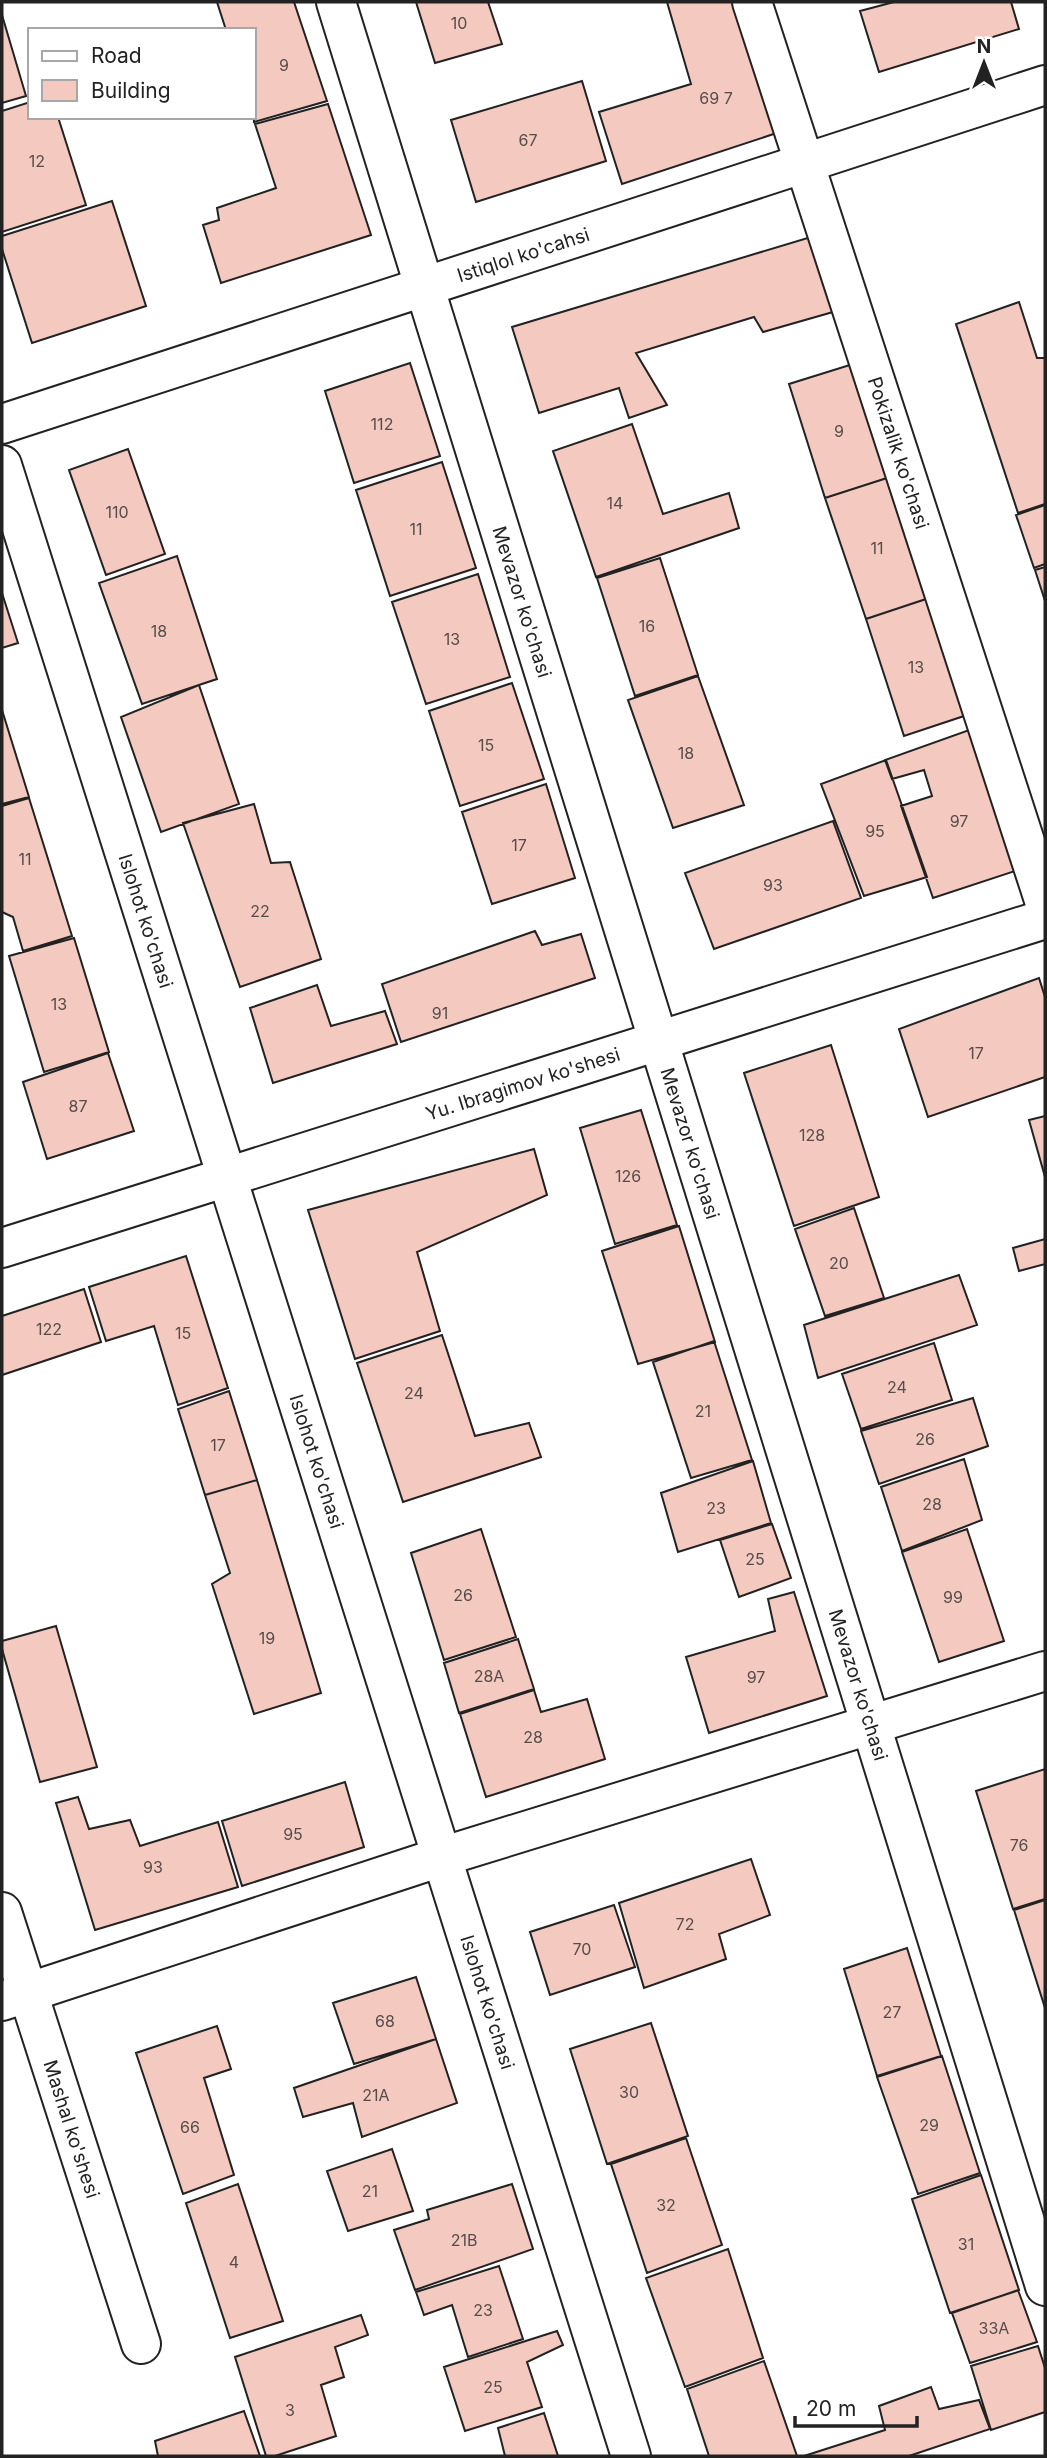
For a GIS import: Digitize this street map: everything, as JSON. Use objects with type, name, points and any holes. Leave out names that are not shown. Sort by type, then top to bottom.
[{"type":"street","name":"Mevazor ko'chasi","points":[[336,2],[1045,2286]]},
{"type":"street","name":"Pokizalik ko'chasi","points":[[752,2],[1045,903]]},
{"type":"street","name":"Istiqlol ko'cahsi","points":[[2,424],[1045,85]]},
{"type":"street","name":"Islohot ko'chasi","points":[[2,465],[631,2456]]},
{"type":"street","name":"Yu. Ibragimov ko'shesi","points":[[2,1248],[1045,919]]},
{"type":"street","points":[[15,1996],[442,1857],[1045,1671]]},
{"type":"street","name":"Mashal ko'shesi","points":[[2,1912],[15,1996],[141,2344]]},
{"type":"building","points":[[217,2],[294,2],[327,101],[254,122],[256,28],[225,28]]},
{"type":"building","points":[[416,2],[488,2],[502,44],[435,63]]},
{"type":"building","points":[[667,2],[734,2],[795,127],[622,184],[599,112],[691,84]]},
{"type":"building","points":[[894,2],[1011,2],[1019,29],[879,72],[860,11]]},
{"type":"building","points":[[2,15],[26,96],[2,103]]},
{"type":"building","points":[[582,81],[606,161],[476,202],[451,120]]},
{"type":"building","points":[[28,103],[28,119],[59,119],[86,205],[2,232],[2,111]]},
{"type":"building","points":[[328,104],[371,235],[221,283],[203,225],[219,220],[217,208],[276,188],[255,124]]},
{"type":"building","points":[[112,201],[146,306],[32,343],[2,249],[2,236]]},
{"type":"building","points":[[811,237],[833,312],[763,332],[754,317],[636,353],[667,405],[629,418],[619,388],[539,413],[512,327]]},
{"type":"building","points":[[1019,302],[1037,358],[1045,358],[1045,504],[1018,513],[956,324]]},
{"type":"building","points":[[410,363],[440,456],[354,483],[325,391]]},
{"type":"building","points":[[853,364],[890,477],[825,498],[789,384]]},
{"type":"building","points":[[632,424],[663,514],[729,493],[739,528],[596,577],[553,451]]},
{"type":"building","points":[[128,449],[165,554],[106,575],[69,470]]},
{"type":"building","points":[[442,462],[476,568],[390,596],[356,490]]},
{"type":"building","points":[[890,477],[929,598],[866,619],[825,498]]},
{"type":"building","points":[[1045,505],[1045,564],[1034,568],[1016,515]]},
{"type":"building","points":[[177,556],[217,679],[142,704],[99,583]]},
{"type":"building","points":[[660,558],[698,675],[635,696],[597,578]]},
{"type":"building","points":[[1045,567],[1045,601],[1035,570]]},
{"type":"building","points":[[478,574],[510,677],[426,704],[392,602]]},
{"type":"building","points":[[2,593],[18,643],[2,648]]},
{"type":"building","points":[[929,598],[967,715],[904,736],[866,619]]},
{"type":"building","points":[[698,676],[744,805],[673,828],[628,700]]},
{"type":"building","points":[[512,683],[544,779],[460,806],[429,711]]},
{"type":"building","points":[[199,685],[239,804],[161,832],[121,717]]},
{"type":"building","points":[[2,710],[29,797],[2,804]]},
{"type":"building","points":[[1000,719],[1030,866],[933,898],[901,806],[932,796],[924,770],[892,779],[885,760]]},
{"type":"building","points":[[886,760],[927,877],[864,896],[821,784]]},
{"type":"building","points":[[546,784],[575,878],[492,904],[462,812]]},
{"type":"building","points":[[29,798],[72,936],[23,951],[13,917],[2,912],[2,806]]},
{"type":"building","points":[[254,804],[271,863],[290,862],[321,959],[240,987],[183,823]]},
{"type":"building","points":[[833,821],[861,898],[714,949],[685,873]]},
{"type":"building","points":[[535,931],[542,945],[581,934],[595,978],[401,1042],[382,984]]},
{"type":"building","points":[[74,938],[109,1052],[44,1072],[9,956]]},
{"type":"building","points":[[1039,978],[1045,997],[1045,1077],[928,1117],[899,1029]]},
{"type":"building","points":[[317,985],[331,1026],[385,1011],[397,1044],[273,1083],[250,1008]]},
{"type":"building","points":[[831,1045],[879,1197],[794,1226],[744,1073]]},
{"type":"building","points":[[108,1053],[134,1131],[47,1159],[23,1082]]},
{"type":"building","points":[[641,1110],[677,1225],[615,1244],[580,1128]]},
{"type":"building","points":[[1045,1116],[1045,1177],[1029,1120]]},
{"type":"building","points":[[534,1149],[547,1195],[417,1252],[440,1331],[355,1359],[308,1210]]},
{"type":"building","points":[[854,1208],[884,1298],[825,1316],[795,1229]]},
{"type":"building","points":[[679,1226],[715,1342],[638,1364],[602,1251]]},
{"type":"building","points":[[1045,1239],[1045,1264],[1019,1271],[1013,1248]]},
{"type":"building","points":[[186,1256],[228,1388],[178,1405],[154,1326],[106,1341],[89,1287]]},
{"type":"building","points":[[959,1275],[977,1325],[818,1378],[804,1325]]},
{"type":"building","points":[[84,1289],[101,1342],[2,1375],[2,1316]]},
{"type":"building","points":[[442,1335],[475,1436],[529,1423],[541,1457],[403,1502],[357,1363]]},
{"type":"building","points":[[714,1341],[752,1460],[691,1478],[653,1362]]},
{"type":"building","points":[[934,1343],[952,1400],[861,1429],[842,1374]]},
{"type":"building","points":[[229,1391],[257,1480],[205,1495],[178,1409]]},
{"type":"building","points":[[973,1398],[988,1446],[879,1484],[861,1431]]},
{"type":"building","points":[[964,1459],[982,1520],[902,1551],[881,1487]]},
{"type":"building","points":[[753,1461],[771,1523],[678,1552],[661,1493]]},
{"type":"building","points":[[257,1480],[321,1693],[254,1714],[212,1584],[230,1573],[205,1495]]},
{"type":"building","points":[[772,1524],[791,1578],[739,1597],[720,1540]]},
{"type":"building","points":[[481,1529],[516,1637],[444,1660],[411,1553]]},
{"type":"building","points":[[967,1529],[1004,1641],[939,1662],[902,1552]]},
{"type":"building","points":[[794,1592],[827,1696],[709,1733],[686,1657],[775,1631],[768,1599]]},
{"type":"building","points":[[56,1626],[97,1767],[40,1782],[2,1641]]},
{"type":"building","points":[[518,1639],[534,1689],[459,1713],[444,1663]]},
{"type":"building","points":[[534,1690],[541,1712],[587,1699],[605,1759],[486,1797],[460,1714]]},
{"type":"building","points":[[1045,1769],[1045,1899],[1013,1909],[976,1791]]},
{"type":"building","points":[[345,1782],[364,1847],[242,1886],[222,1821]]},
{"type":"building","points":[[78,1797],[89,1829],[130,1820],[140,1846],[218,1822],[238,1887],[95,1930],[56,1803]]},
{"type":"building","points":[[751,1859],[770,1915],[719,1934],[726,1959],[644,1988],[619,1903]]},
{"type":"building","points":[[1045,1900],[1045,2008],[1014,1910]]},
{"type":"building","points":[[614,1905],[635,1967],[550,1995],[530,1932]]},
{"type":"building","points":[[907,1948],[941,2056],[877,2076],[844,1969]]},
{"type":"building","points":[[416,1977],[436,2039],[354,2064],[333,2003]]},
{"type":"building","points":[[651,2023],[688,2136],[607,2164],[570,2049]]},
{"type":"building","points":[[217,2026],[231,2069],[204,2078],[234,2175],[183,2194],[136,2053]]},
{"type":"building","points":[[436,2039],[457,2103],[362,2137],[353,2103],[303,2117],[294,2088]]},
{"type":"building","points":[[942,2056],[980,2173],[918,2194],[877,2077]]},
{"type":"building","points":[[686,2138],[722,2245],[647,2273],[611,2164]]},
{"type":"building","points":[[392,2149],[413,2211],[348,2231],[327,2171]]},
{"type":"building","points":[[981,2175],[1019,2290],[950,2313],[912,2199]]},
{"type":"building","points":[[238,2184],[283,2321],[230,2338],[186,2203]]},
{"type":"building","points":[[512,2184],[533,2249],[415,2290],[394,2230],[429,2219],[427,2210]]},
{"type":"building","points":[[728,2249],[763,2358],[685,2387],[646,2278]]},
{"type":"building","points":[[499,2266],[523,2339],[468,2357],[452,2305],[424,2315],[416,2292]]},
{"type":"building","points":[[1018,2290],[1037,2342],[970,2363],[952,2313]]},
{"type":"building","points":[[361,2315],[368,2335],[335,2347],[344,2377],[321,2385],[336,2436],[275,2456],[266,2456],[235,2357]]},
{"type":"building","points":[[557,2331],[563,2345],[527,2362],[542,2407],[465,2431],[444,2367]]},
{"type":"building","points":[[1038,2346],[1045,2368],[1045,2412],[991,2430],[971,2366]]},
{"type":"building","points":[[764,2361],[797,2456],[709,2456],[687,2389]]},
{"type":"building","points":[[931,2387],[939,2409],[979,2400],[990,2429],[909,2456],[804,2456],[885,2430],[879,2406]]},
{"type":"building","points":[[244,2411],[260,2456],[158,2456],[155,2441]]},
{"type":"building","points":[[544,2413],[558,2456],[505,2456],[498,2428]]}]
